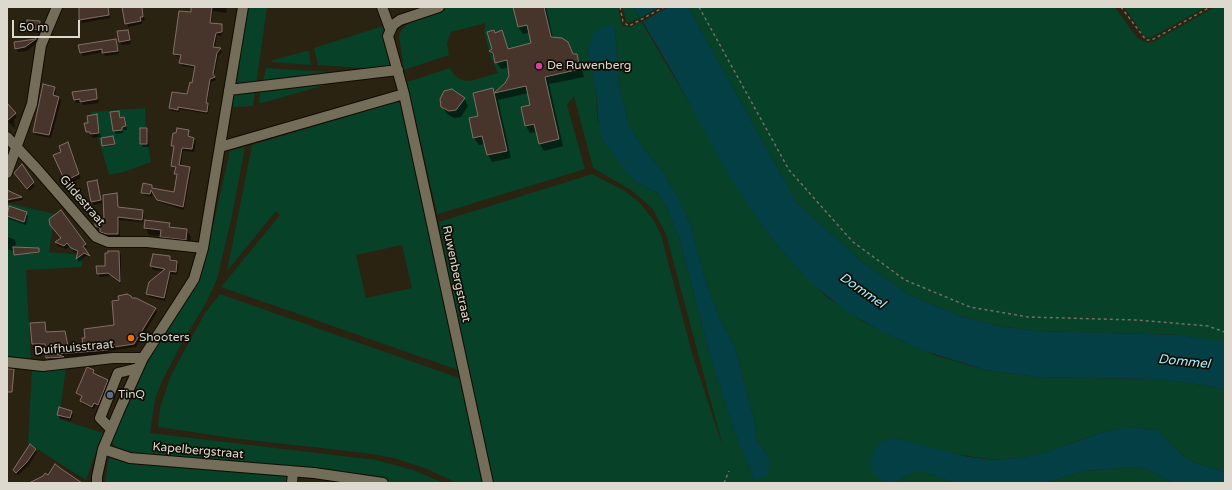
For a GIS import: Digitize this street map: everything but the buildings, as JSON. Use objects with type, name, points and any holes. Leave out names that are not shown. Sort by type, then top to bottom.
[{"type":"street","points":[[7,173],[32,104],[41,45],[57,7]]},
{"type":"street","points":[[94,481],[103,449],[138,368],[194,279],[203,248],[243,7]]},
{"type":"street","name":"Ruwenbergstraat","points":[[382,7],[404,94],[488,483]]},
{"type":"street","points":[[389,33],[400,20],[439,7]]},
{"type":"street","points":[[229,90],[398,70]]},
{"type":"street","points":[[220,147],[404,94]]},
{"type":"street","name":"Gildestraat","points":[[7,137],[96,237],[108,242],[147,242],[203,248]]},
{"type":"street","name":"Duifhuisstraat","points":[[7,362],[43,366],[113,358],[143,358]]},
{"type":"street","points":[[111,429],[100,418],[118,373],[138,368]]},
{"type":"street","name":"Kapelbergstraat","points":[[103,449],[130,458],[314,473],[383,483]]},
{"type":"street","points":[[292,483],[293,472]]},
{"type":"path","points":[[620,7],[623,22],[627,26],[632,25],[664,7]]},
{"type":"path","points":[[699,7],[789,170],[853,242],[905,280],[970,307],[1028,317],[1137,320],[1208,326],[1225,332]]},
{"type":"path","points":[[1121,7],[1146,40],[1152,40],[1210,7]]},
{"type":"path","points":[[724,483],[729,472]]},
{"type":"green space","points":[[247,7],[267,7],[253,106],[231,107]]},
{"type":"green space","points":[[449,7],[618,7],[623,26],[631,27],[641,21],[759,221],[779,247],[828,298],[864,322],[898,339],[937,356],[986,370],[1037,377],[1155,379],[1204,385],[1225,390],[1225,472],[1195,463],[1182,455],[1157,430],[1128,427],[1101,433],[1044,453],[995,460],[949,453],[895,438],[879,444],[894,482],[915,472],[925,472],[955,483],[491,483],[480,438],[439,222],[592,174],[625,191],[640,203],[654,221],[661,235],[693,357],[723,447],[666,234],[652,208],[631,190],[593,168],[574,96],[567,105],[585,169],[438,214],[437,213],[407,82],[450,68],[454,75],[462,80],[470,81],[498,73],[490,55],[484,32],[486,23],[451,32],[447,43],[449,55],[404,70],[399,36],[402,29],[414,18]],"holes":[[[615,27],[619,86],[629,125],[644,149],[663,172],[683,207],[692,229],[706,283],[721,321],[735,347],[755,423],[756,438],[770,461],[755,481],[734,429],[711,359],[680,241],[667,208],[658,193],[636,182],[603,140],[597,118],[596,91],[588,51]]]},
{"type":"green space","points":[[622,7],[634,7],[640,18],[627,23]]},
{"type":"green space","points":[[688,7],[1115,7],[1137,38],[1148,43],[1155,41],[1215,7],[1225,7],[1225,343],[1181,335],[1035,331],[998,326],[957,315],[910,295],[862,262],[797,203]]},
{"type":"green space","points":[[1124,7],[1206,7],[1150,38],[1145,37]]},
{"type":"green space","points":[[383,26],[391,65],[377,69],[318,65],[314,48]]},
{"type":"green space","points":[[307,51],[309,52],[311,65],[272,62],[273,60]]},
{"type":"green space","points":[[266,68],[345,73],[346,79],[260,103],[259,99]]},
{"type":"green space","points":[[392,102],[399,102],[402,104],[461,371],[221,287],[280,215],[276,211],[227,271],[252,145]],"holes":[[[402,245],[412,288],[366,298],[356,255]]]},
{"type":"green space","points":[[145,108],[146,134],[151,162],[124,172],[109,175],[91,112]]},
{"type":"green space","points":[[245,147],[232,216],[217,279],[207,301],[163,379],[155,399],[150,433],[376,460],[413,470],[444,483],[393,483],[128,455],[118,450],[111,441],[140,375],[168,327],[189,297],[204,266],[230,151]]},
{"type":"green space","points":[[7,203],[55,214],[49,252],[82,255],[82,267],[26,270],[31,363],[7,359]]},
{"type":"green space","points":[[220,294],[462,379],[485,483],[457,483],[427,469],[394,458],[365,453],[232,438],[158,427],[160,408],[171,375],[205,313]]},
{"type":"green space","points":[[66,367],[59,419],[103,433],[86,480],[28,443],[32,369]]},
{"type":"green space","points":[[109,457],[141,463],[291,477],[291,483],[105,483]]},
{"type":"green space","points":[[1131,467],[1147,469],[1174,483],[1044,483],[1084,471]]},
{"type":"water","name":"Dommel","points":[[634,7],[688,7],[797,203],[862,262],[910,295],[957,315],[998,326],[1035,331],[1181,335],[1223,342],[1225,343],[1225,390],[1204,385],[1155,379],[1037,377],[986,370],[922,350],[883,332],[846,311],[811,283],[779,247],[759,221],[730,177],[669,66]]},
{"type":"water","points":[[607,25],[615,27],[619,86],[629,125],[644,149],[663,172],[683,207],[692,229],[706,283],[721,321],[735,347],[755,423],[756,438],[770,461],[767,475],[755,481],[734,430],[711,359],[680,241],[667,208],[658,193],[636,182],[622,166],[603,140],[599,129],[596,91],[588,51],[594,32]]},
{"type":"water","points":[[1128,427],[1157,430],[1182,455],[1195,463],[1225,472],[1225,483],[1174,483],[1147,469],[1131,467],[1084,471],[1044,483],[955,483],[925,472],[915,472],[894,482],[887,483],[875,474],[871,467],[870,460],[879,444],[888,439],[895,438],[968,457],[995,460],[1044,453],[1101,433]]},
{"type":"pier","points":[[659,7],[668,7],[640,23],[638,19]]},
{"type":"place","name":"De Ruwenberg","points":[[539,66]]},
{"type":"place","name":"Shooters","points":[[131,338]]},
{"type":"place","name":"TinQ","points":[[110,395]]}]
